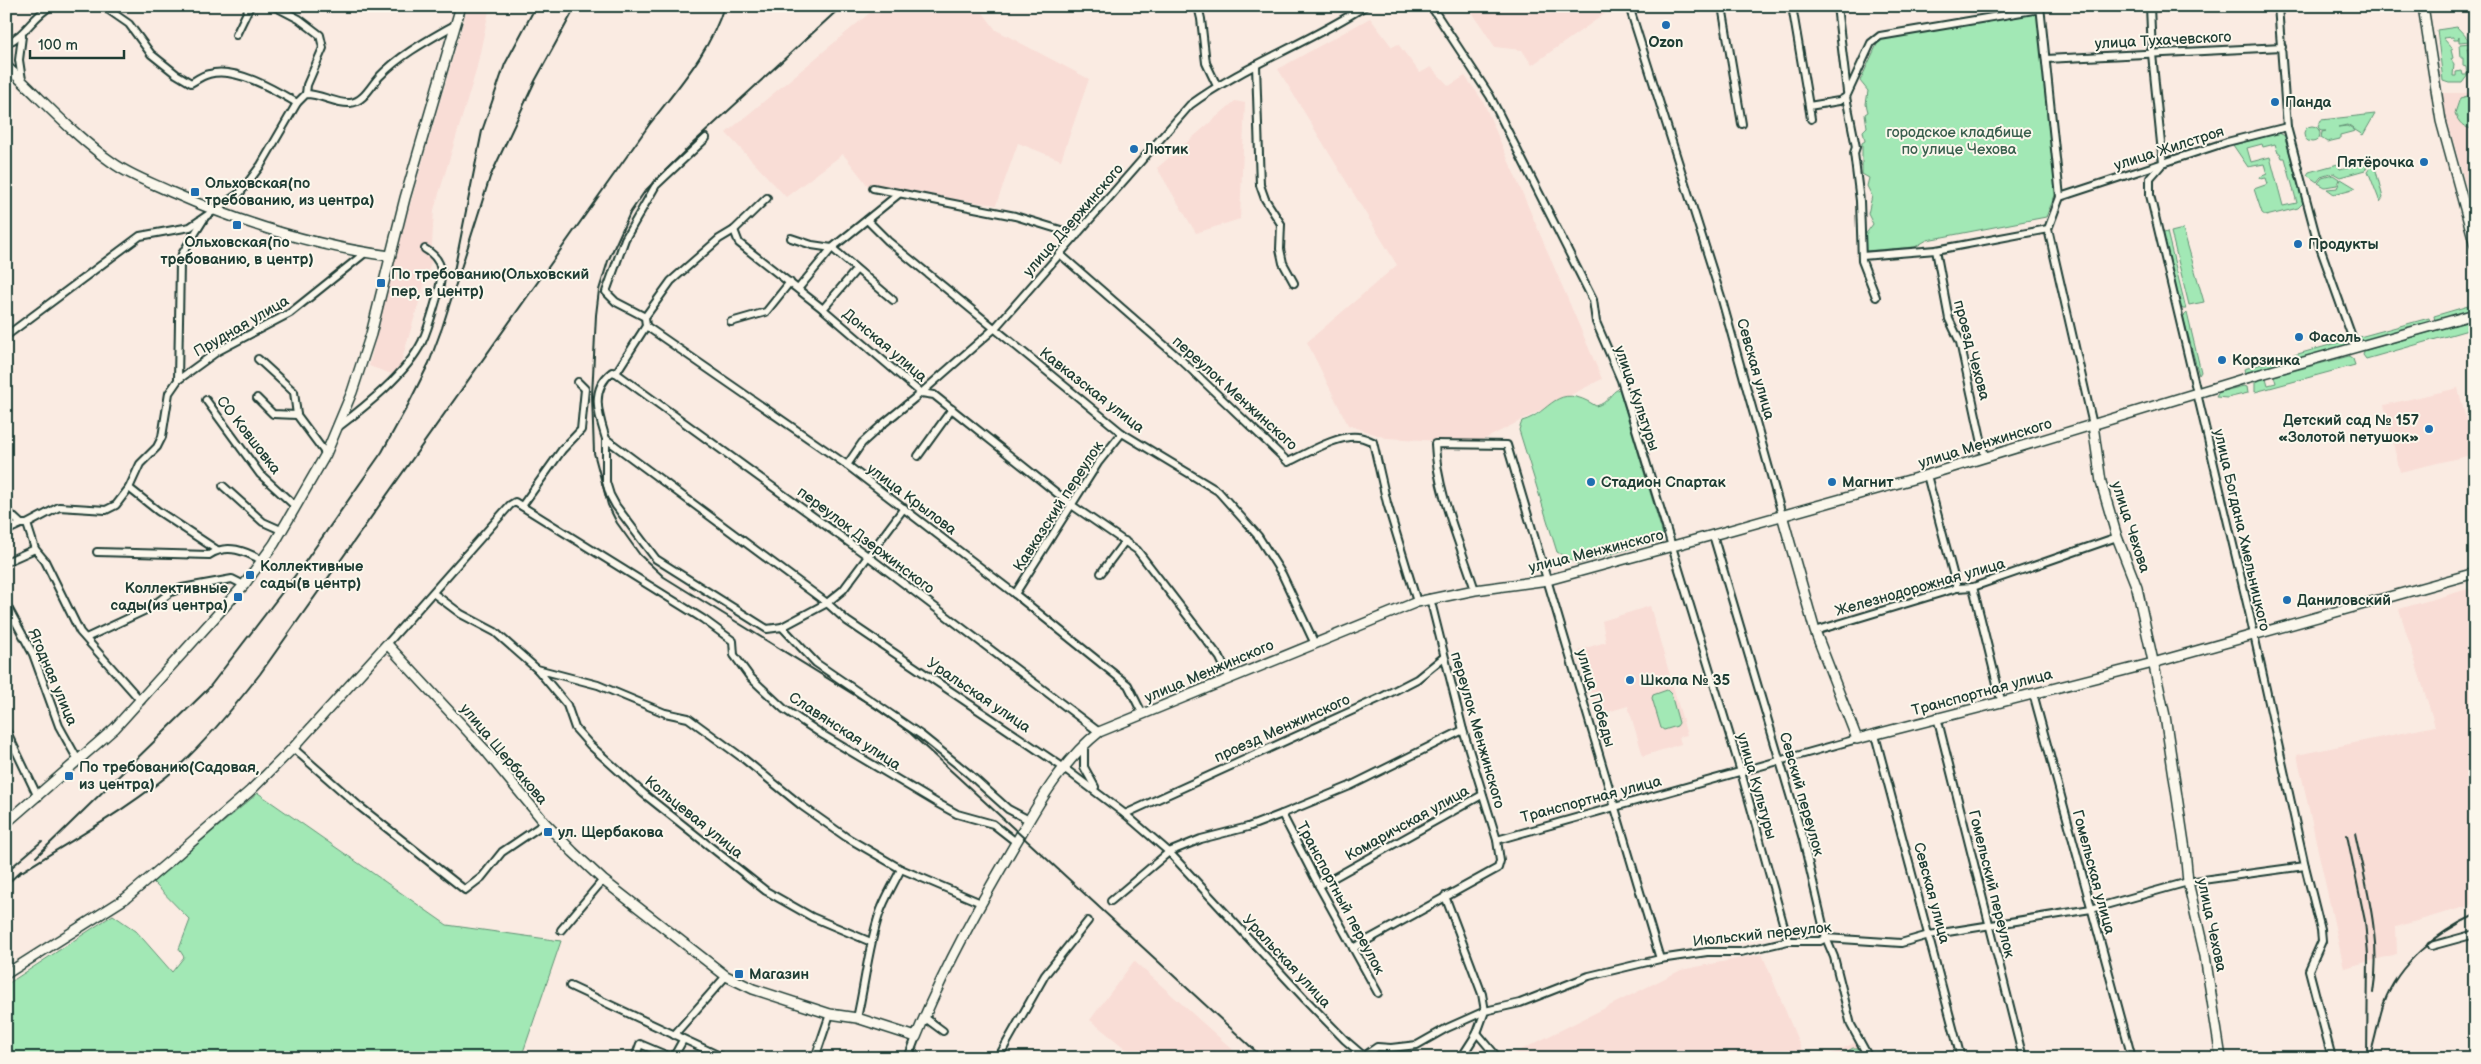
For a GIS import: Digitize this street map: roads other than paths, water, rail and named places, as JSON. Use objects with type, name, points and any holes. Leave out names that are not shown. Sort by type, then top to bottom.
[{"type":"street","points":[[6,44],[22,36],[38,14],[51,6]]},
{"type":"street","points":[[103,6],[129,24],[151,54],[176,74],[191,83],[208,74],[225,72],[268,86],[297,103]]},
{"type":"street","points":[[236,35],[250,6]]},
{"type":"street","points":[[6,336],[140,236],[190,227],[240,193],[250,182],[297,103],[306,94],[307,85],[323,48],[320,36],[299,19],[274,6]]},
{"type":"street","points":[[6,823],[115,728],[244,585],[263,561],[326,454],[352,392],[371,334],[390,256],[461,6]]},
{"type":"street","points":[[1198,6],[1206,63],[1217,86]]},
{"type":"street","name":"улица Дзержинского","points":[[848,465],[862,443],[995,328],[1061,255],[1190,105],[1217,86],[1338,24],[1365,6]]},
{"type":"street","name":"улица Культуры","points":[[1431,6],[1490,96],[1593,300],[1596,322],[1621,380],[1741,772],[1788,941]]},
{"type":"street","name":"Севская улица","points":[[1629,6],[1722,300],[1815,631],[1857,739]]},
{"type":"street","points":[[1722,6],[1742,124]]},
{"type":"street","points":[[1792,6],[1812,119]]},
{"type":"street","points":[[1837,6],[1847,94],[1856,148],[1854,153],[1860,201],[1862,256],[1876,297]]},
{"type":"street","points":[[2150,6],[2152,54],[2163,163]]},
{"type":"street","points":[[2278,6],[2287,127],[2316,236],[2356,348]]},
{"type":"street","points":[[2423,6],[2441,121],[2475,245]]},
{"type":"street","points":[[1809,106],[1839,101],[1847,94],[1871,43],[1880,36],[2040,8],[2060,197],[2048,229],[1936,250],[1862,256]]},
{"type":"street","points":[[306,94],[315,94],[349,103],[359,101],[381,75],[403,57],[456,24]]},
{"type":"street","points":[[22,36],[19,60],[22,80]]},
{"type":"street","name":"улица Тухачевского","points":[[2046,59],[2282,47]]},
{"type":"street","points":[[6,66],[78,135],[115,165],[215,211],[301,239],[365,253],[390,256]]},
{"type":"street","points":[[1256,66],[1260,185],[1265,199],[1280,224],[1280,249],[1283,264],[1294,283]]},
{"type":"street","name":"улица Жилстроя","points":[[2060,197],[2163,163],[2287,127]]},
{"type":"street","points":[[645,317],[616,302],[606,292],[624,239],[656,185],[706,138]]},
{"type":"street","name":"улица Богдана Хмельницкого","points":[[2163,163],[2150,178],[2150,194],[2250,612],[2253,634],[2305,866],[2322,930],[2322,941],[2309,970],[2332,1058]]},
{"type":"street","points":[[873,188],[1015,216],[1077,235]]},
{"type":"street","points":[[798,289],[832,248],[900,193]]},
{"type":"street","points":[[767,198],[734,230],[719,239],[671,281],[645,317],[646,326],[616,373],[612,372],[605,377],[599,388],[597,399],[606,439],[606,482],[610,495],[616,506],[656,559],[767,629],[782,627],[827,603],[843,590],[904,508]]},
{"type":"street","points":[[178,380],[180,263],[182,254],[205,218]]},
{"type":"street","name":"Кавказская улица","points":[[867,220],[888,241],[1122,433],[1218,491],[1258,536],[1282,574],[1314,642]]},
{"type":"street","name":"улица Чехова","points":[[2048,229],[2093,426],[2102,482],[2117,537],[2137,588],[2165,716],[2188,882],[2205,956],[2219,1034],[2221,1058]]},
{"type":"street","name":"Донская улица","points":[[734,230],[738,243],[824,309],[921,393],[934,395],[1073,506],[1137,550],[1220,658],[1229,677]]},
{"type":"street","points":[[791,238],[812,245],[832,248],[893,300]]},
{"type":"street","points":[[336,429],[393,381],[422,342],[432,316],[442,273],[442,267],[437,258],[425,249]]},
{"type":"street","name":"проезд Чехова","points":[[1936,250],[1949,319],[1960,342],[1986,457]]},
{"type":"street","name":"Прудная улица","points":[[6,530],[59,508],[110,508],[129,488],[140,464],[157,446],[162,437],[169,393],[178,380],[218,351],[290,313],[365,253]]},
{"type":"street","name":"переулок Менжинского","points":[[1061,255],[1180,358],[1288,462],[1320,447],[1350,437],[1359,436],[1373,442],[1387,503],[1417,602]]},
{"type":"street","points":[[824,309],[856,270]]},
{"type":"street","points":[[731,322],[766,312],[790,282]]},
{"type":"street","name":"улица Менжинского","points":[[908,1058],[954,951],[1016,842],[1064,768],[1085,743],[1099,732],[1314,642],[1430,598],[1548,580],[1927,475],[2198,393],[2475,314]]},
{"type":"street","name":"улица Крылова","points":[[646,326],[848,465],[1015,594],[1128,684],[1142,713]]},
{"type":"street","points":[[258,359],[294,392],[297,415],[326,454]]},
{"type":"street","name":"переулок Дзержинского","points":[[616,373],[869,557],[1099,732]]},
{"type":"street","points":[[522,506],[562,450],[581,430],[585,389],[578,382]]},
{"type":"street","name":"СО Ковшовка","points":[[257,398],[273,414],[297,415]]},
{"type":"street","name":"СО Ковшовка","points":[[206,400],[260,474],[295,506]]},
{"type":"street","points":[[918,456],[952,410]]},
{"type":"street","name":"Кавказский переулок","points":[[1015,594],[1073,506],[1098,463],[1122,433]]},
{"type":"street","name":"Уральская улица","points":[[606,439],[827,603],[847,621],[1096,790],[1169,852],[1305,999],[1345,1040],[1365,1057]]},
{"type":"street","name":"улица Победы","points":[[1475,590],[1447,504],[1439,473],[1435,444],[1507,446],[1660,959]]},
{"type":"street","points":[[1927,475],[1957,588]]},
{"type":"street","points":[[223,486],[263,522],[281,530]]},
{"type":"street","points":[[129,488],[158,511],[218,550]]},
{"type":"street","name":"Славянская улица","points":[[433,593],[510,505],[515,502],[703,618],[733,641],[734,655],[750,677],[784,709],[823,735],[944,807],[957,814],[993,824],[1016,842]]},
{"type":"street","points":[[6,510],[24,524],[35,549],[45,561],[80,632],[142,700]]},
{"type":"street","name":"Севский переулок","points":[[1713,535],[1803,839],[1826,938],[1834,957],[1851,1025],[1869,1058]]},
{"type":"street","name":"Железнодорожная улица","points":[[1815,631],[1957,588],[1973,587],[2117,537]]},
{"type":"street","points":[[1102,573],[1125,541]]},
{"type":"street","points":[[6,562],[35,549]]},
{"type":"street","points":[[97,552],[209,555],[218,550],[234,549],[251,554],[263,561]]},
{"type":"street","name":"Транспортная улица","points":[[1497,840],[1781,762],[1857,739],[1875,736],[2001,700],[2153,663],[2475,573]]},
{"type":"street","points":[[86,638],[148,609],[171,592],[182,588],[232,579],[244,585]]},
{"type":"street","points":[[1973,587],[2001,700]]},
{"type":"street","points":[[6,974],[126,898],[250,791],[293,748],[433,593]]},
{"type":"street","name":"Кольцевая улица","points":[[433,593],[461,614],[494,632],[538,669],[567,705],[575,728],[590,745],[644,794],[766,891],[812,917],[871,942]]},
{"type":"street","name":"переулок Менжинского","points":[[1430,598],[1463,730],[1497,840],[1500,861],[1498,868],[1445,896]]},
{"type":"street","name":"Ягодная улица","points":[[6,604],[33,654],[60,726],[78,760]]},
{"type":"street","points":[[782,627],[816,663],[921,735],[968,772],[1008,810],[1029,820]]},
{"type":"street","name":"улица Щербакова","points":[[387,644],[484,750],[544,823],[603,880],[726,976],[753,989],[830,1014],[858,1018],[916,1037]]},
{"type":"street","name":"проезд Менжинского","points":[[1125,814],[1380,698],[1417,679],[1444,657]]},
{"type":"street","name":"Кольцевая улица","points":[[538,669],[598,685],[665,713],[688,718],[744,759],[802,806],[846,837],[901,869],[981,903]]},
{"type":"street","name":"Гомельская улица","points":[[2033,693],[2090,909],[2132,1058]]},
{"type":"street","name":"Гомельский переулок","points":[[1938,717],[1989,927],[2024,1058]]},
{"type":"street","points":[[6,730],[38,797]]},
{"type":"street","points":[[1111,901],[1169,852],[1201,839],[1248,827],[1350,786],[1463,730]]},
{"type":"street","name":"Севская улица","points":[[1875,736],[1961,1058]]},
{"type":"street","points":[[1085,743],[1084,767],[1096,790]]},
{"type":"street","points":[[293,748],[359,806],[465,890],[482,877],[502,852],[544,823]]},
{"type":"street","name":"Комаричская улица","points":[[1318,886],[1482,795]]},
{"type":"street","name":"Транспортный переулок","points":[[1282,814],[1318,886],[1378,993]]},
{"type":"street","name":"Июльский переулок","points":[[1365,1057],[1376,1046],[1391,1048],[1417,1046],[1447,1028],[1485,1012],[1520,1003],[1590,976],[1660,959],[1707,952],[1740,952],[1788,941],[1820,941],[1826,938],[1901,942],[1929,935],[1989,927],[2090,909],[2188,882],[2305,866]]},
{"type":"street","points":[[858,1018],[866,982],[871,942],[880,913],[901,869]]},
{"type":"street","points":[[561,930],[603,880]]},
{"type":"street","points":[[1352,948],[1445,896],[1482,994],[1485,1012],[1477,1033],[1461,1058]]},
{"type":"street","points":[[998,1058],[1045,975],[1088,921]]},
{"type":"street","points":[[2431,946],[2475,934]]},
{"type":"street","points":[[674,1035],[726,976]]},
{"type":"street","points":[[570,986],[724,1058]]},
{"type":"street","points":[[815,1058],[830,1014]]},
{"type":"street","points":[[924,1017],[943,1031]]},
{"type":"street","points":[[1477,1033],[1498,1058]]},
{"type":"street","points":[[635,1058],[640,1044],[673,1058],[683,1040]]},
{"type":"railway","points":[[454,271],[482,131],[505,64],[536,6]]},
{"type":"railway","points":[[36,857],[208,689],[300,569],[382,452],[429,363],[490,177],[535,81],[576,6]]},
{"type":"railway","points":[[17,875],[100,823],[161,781],[201,744],[241,698],[260,674],[649,125],[682,83],[711,38],[724,6]]},
{"type":"railway","points":[[842,6],[690,146],[645,191],[630,213],[608,261],[599,290],[596,315],[592,396],[594,453],[608,505],[617,523],[640,555],[664,577],[877,709],[910,733],[1263,1058]]},
{"type":"railway","points":[[2355,833],[2372,913],[2376,953],[2373,993]]},
{"type":"railway","points":[[2347,835],[2365,921],[2368,955],[2367,1058]]},
{"type":"railway","points":[[6,872],[42,841]]},
{"type":"railway","points":[[6,885],[21,871]]},
{"type":"railway","points":[[2370,1055],[2384,1003],[2390,988],[2399,975],[2421,950],[2447,930],[2475,915]]},
{"type":"place","name":"Ozon","points":[[1666,25]]},
{"type":"place","name":"Панда","points":[[2275,102]]},
{"type":"place","name":"Лютик","points":[[1134,149]]},
{"type":"place","name":"Пятёрочка","points":[[2424,162]]},
{"type":"place","name":"Ольховская(по требованию, из центра)","points":[[195,192]]},
{"type":"place","name":"Ольховская(по требованию, в центр)","points":[[237,225]]},
{"type":"place","name":"Продукты","points":[[2298,244]]},
{"type":"place","name":"По требованию(Ольховский пер, в центр)","points":[[381,283]]},
{"type":"place","name":"Фасоль","points":[[2299,337]]},
{"type":"place","name":"Корзинка","points":[[2222,360]]},
{"type":"place","name":"Детский сад № 157 «Золотой петушок»","points":[[2429,429]]},
{"type":"place","name":"Стадион Спартак","points":[[1591,482]]},
{"type":"place","name":"Магнит","points":[[1832,482]]},
{"type":"place","name":"Коллективные сады(в центр)","points":[[250,575]]},
{"type":"place","name":"Коллективные сады(из центра)","points":[[238,597]]},
{"type":"place","name":"Даниловский","points":[[2287,600]]},
{"type":"place","name":"Школа № 35","points":[[1630,680]]},
{"type":"place","name":"По требованию(Садовая, из центра)","points":[[69,776]]},
{"type":"place","name":"ул. Щербакова","points":[[548,832]]},
{"type":"place","name":"Магазин","points":[[739,974]]},
{"type":"park label","name":"городское кладбище по улице Чехова","points":[[1959,140]]}]
